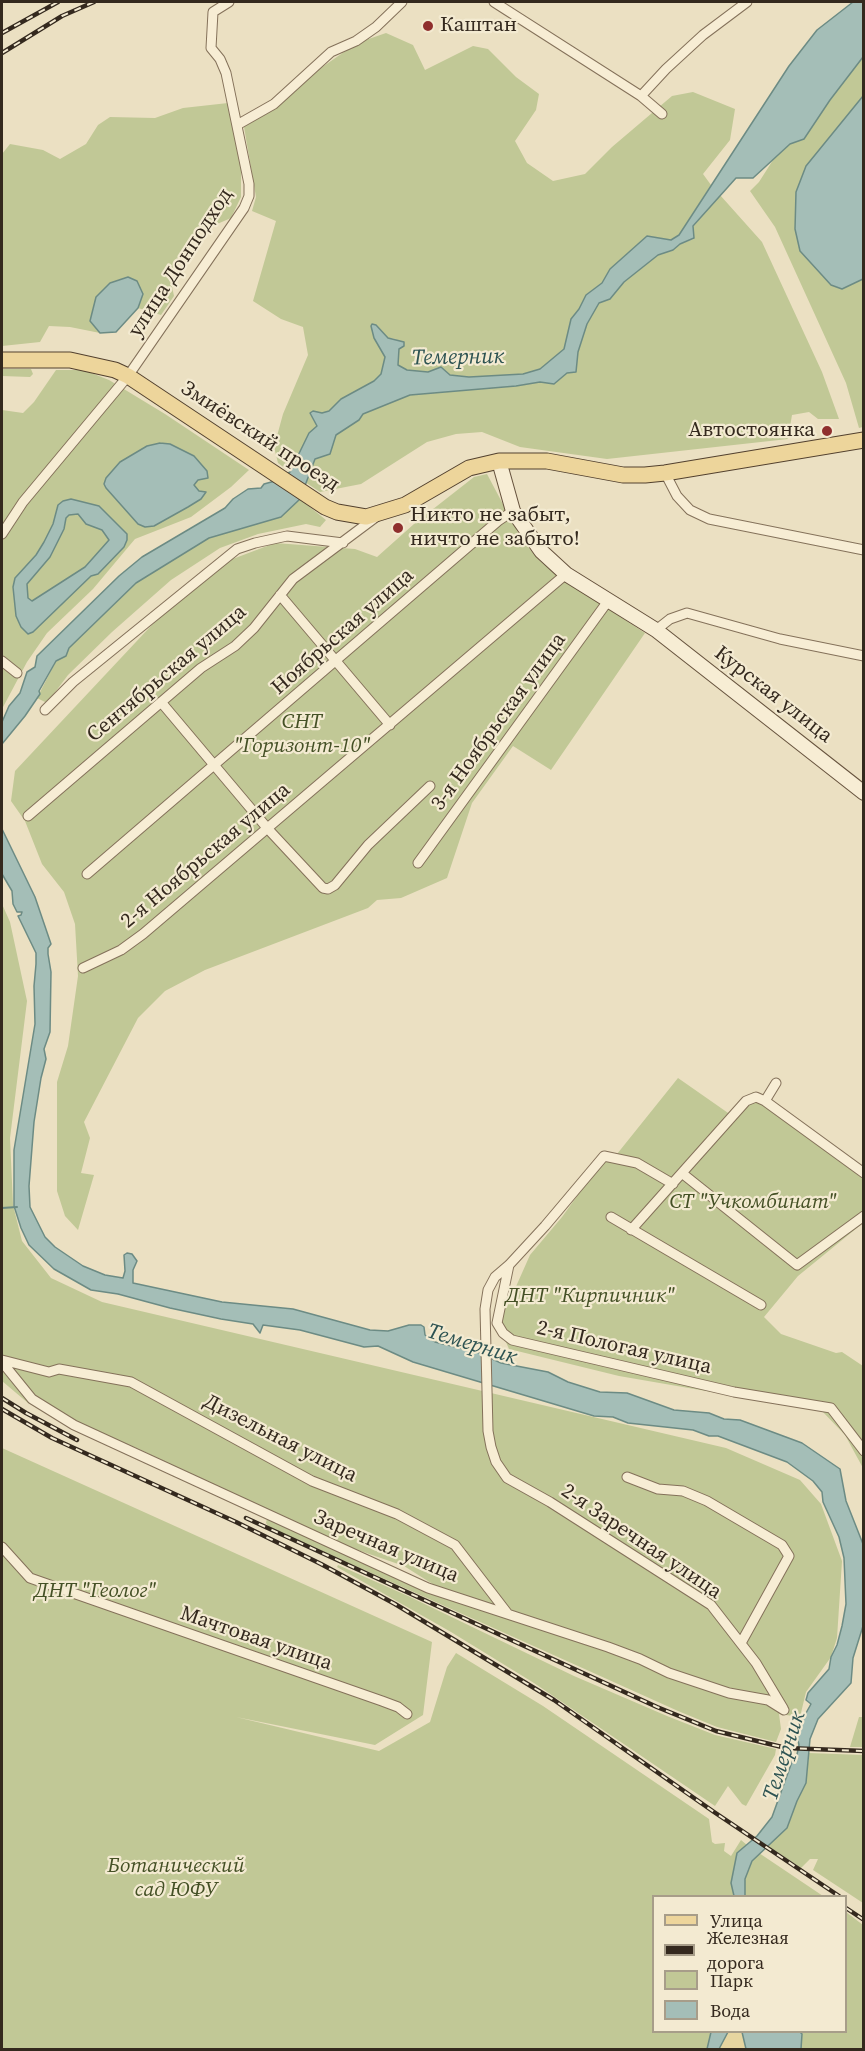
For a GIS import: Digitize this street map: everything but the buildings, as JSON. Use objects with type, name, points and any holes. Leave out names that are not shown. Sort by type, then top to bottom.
[{"type":"main road","name":"Змиёвский проезд","points":[[2,360],[84,362],[128,375],[325,507],[337,512],[366,517],[405,505],[469,468],[499,462],[547,461],[623,475],[665,473],[864,440]]},
{"type":"street","name":"улица Донподход","points":[[2,534],[23,502],[128,375],[244,208],[249,196],[249,184],[226,74],[220,59],[211,48],[213,12],[229,2]]},
{"type":"street","points":[[237,126],[274,104],[323,58],[356,41],[376,27],[402,2]]},
{"type":"street","points":[[494,2],[641,96],[662,114]]},
{"type":"street","points":[[641,96],[666,69],[704,35],[747,2]]},
{"type":"street","name":"Курская улица","points":[[499,462],[513,511],[541,551],[566,574],[656,630],[864,793]]},
{"type":"street","points":[[665,473],[677,496],[690,510],[709,519],[864,550]]},
{"type":"street","name":"Ноябрьская улица","points":[[87,874],[498,521],[513,511]]},
{"type":"street","name":"Сентябрьская улица","points":[[28,816],[201,668],[235,646],[254,628],[293,579],[382,512]]},
{"type":"street","points":[[45,710],[72,682],[237,549],[287,536],[343,543]]},
{"type":"street","name":"2-я Ноябрьская улица","points":[[82,968],[122,950],[143,934],[566,574]]},
{"type":"street","points":[[280,595],[390,724]]},
{"type":"street","name":"3-я Ноябрьская улица","points":[[418,863],[608,602]]},
{"type":"street","points":[[656,630],[670,619],[687,614],[780,639],[864,656]]},
{"type":"street","points":[[2,661],[17,673]]},
{"type":"street","points":[[161,702],[268,829],[322,888],[328,889],[334,885],[368,845],[430,786]]},
{"type":"street","points":[[765,1101],[776,1083]]},
{"type":"street","points":[[631,1230],[746,1101],[756,1097],[765,1101],[864,1173]]},
{"type":"street","points":[[509,1265],[604,1156],[637,1163],[673,1184]]},
{"type":"street","points":[[683,1174],[797,1264],[864,1216]]},
{"type":"street","points":[[611,1217],[761,1305]]},
{"type":"street","name":"2-я Заречная улица","points":[[509,1265],[495,1277],[488,1290],[484,1309],[488,1431],[496,1462],[507,1478],[550,1502],[711,1605],[756,1663],[784,1710]]},
{"type":"street","name":"2-я Пологая улица","points":[[509,1265],[497,1323],[503,1333],[512,1340],[734,1392],[831,1408],[864,1451]]},
{"type":"street","name":"Дизельная улица","points":[[2,1361],[49,1372],[59,1369],[131,1382],[312,1480],[407,1519],[455,1545],[508,1615]]},
{"type":"street","name":"Заречная улица","points":[[2,1361],[32,1399],[74,1425],[428,1588],[608,1647],[679,1677],[729,1693],[768,1700],[784,1710]]},
{"type":"street","points":[[627,1477],[658,1489],[683,1491],[707,1501],[782,1545],[789,1556],[741,1643]]},
{"type":"street","name":"Мачтовая улица","points":[[2,1547],[30,1578],[382,1701],[398,1707],[407,1714]]},
{"type":"green space","points":[[386,33],[413,45],[425,70],[473,46],[488,49],[516,77],[539,94],[536,110],[515,141],[527,163],[553,181],[585,174],[612,147],[672,96],[693,92],[735,109],[730,140],[703,174],[711,185],[679,235],[671,240],[647,236],[610,269],[602,283],[586,295],[571,319],[564,349],[540,369],[523,374],[469,377],[450,375],[441,367],[428,372],[407,370],[398,366],[399,349],[396,339],[388,338],[376,325],[374,338],[385,357],[381,374],[374,381],[341,399],[329,411],[322,413],[313,411],[310,414],[317,426],[290,472],[278,463],[274,447],[283,414],[308,355],[303,327],[281,319],[253,301],[276,221],[252,211],[256,197],[244,127],[276,106],[318,70],[357,43]]},
{"type":"green space","points":[[863,57],[863,427],[859,428],[846,383],[775,227],[750,191],[759,182],[773,160],[790,144],[804,139]]},
{"type":"green space","points":[[228,103],[241,167],[241,197],[231,218],[201,231],[170,277],[174,296],[161,315],[138,308],[143,294],[96,298],[90,321],[100,333],[70,327],[49,326],[40,342],[2,346],[2,154],[10,144],[43,150],[60,159],[86,144],[98,125],[110,117],[155,118],[183,108]]},
{"type":"green space","points":[[720,195],[762,242],[822,372],[839,419],[818,419],[809,412],[792,415],[788,439],[607,459],[520,447],[482,432],[456,434],[427,442],[361,484],[320,492],[305,482],[315,459],[330,454],[335,435],[358,420],[363,414],[391,401],[410,395],[540,382],[554,384],[567,373],[576,372],[578,352],[595,307],[610,299],[624,282],[658,255],[694,239],[693,227]]},
{"type":"green space","points":[[2,369],[31,369],[33,374],[30,377],[2,376]]},
{"type":"green space","points":[[56,370],[84,370],[109,380],[249,470],[231,487],[191,517],[135,539],[93,589],[47,633],[27,662],[2,709],[2,410],[23,413],[34,402]]},
{"type":"green space","name":"СНТ \"Горизонт-10\"","points":[[487,474],[522,540],[539,560],[555,574],[645,633],[551,770],[513,746],[472,803],[447,878],[401,898],[377,900],[368,908],[205,970],[165,991],[138,1018],[84,1122],[90,1138],[81,1173],[94,1175],[78,1230],[65,1216],[57,1191],[57,1082],[68,1046],[78,976],[75,924],[64,892],[42,864],[25,821],[11,801],[15,771],[165,611],[230,560],[275,543],[355,549],[377,557],[414,524],[474,477]]},
{"type":"green space","points":[[300,499],[326,520],[320,527],[306,524],[258,534],[220,548],[171,580],[112,632],[68,675],[47,703],[37,698],[56,661],[66,656],[69,648],[136,583],[209,538],[280,517]]},
{"type":"green space","points":[[2,904],[10,922],[27,1001],[10,1138],[13,1205],[22,1241],[51,1278],[102,1302],[726,1448],[800,1480],[821,1504],[842,1561],[837,1638],[831,1657],[806,1692],[800,1717],[779,1714],[781,1729],[776,1742],[717,1727],[678,1711],[269,1527],[266,1523],[267,1518],[450,1595],[404,1566],[317,1536],[139,1449],[28,1403],[2,1381]]},
{"type":"green space","points":[[678,1078],[731,1115],[753,1092],[863,1179],[863,1223],[798,1276],[764,1317],[781,1334],[836,1353],[842,1352],[863,1366],[863,1468],[845,1435],[822,1411],[619,1376],[509,1349],[496,1319],[510,1300],[530,1255],[562,1217],[606,1156],[613,1159]]},
{"type":"green space","name":"Ботанический сад ЮФУ","points":[[2,1448],[432,1642],[423,1715],[375,1745],[236,1717],[379,1751],[430,1722],[447,1667],[456,1653],[543,1706],[709,1819],[712,1842],[725,1843],[724,1851],[731,1856],[741,1840],[747,1845],[737,1853],[749,1870],[752,1861],[759,1853],[822,1895],[652,1895],[652,2033],[847,2033],[847,1913],[863,1925],[863,2049],[2,2050]]},
{"type":"green space","points":[[338,1565],[574,1676],[715,1735],[776,1749],[775,1755],[746,1806],[728,1786],[715,1806],[534,1683],[451,1632],[337,1567]]},
{"type":"green space","points":[[859,1717],[863,1717],[863,1747],[850,1747]]},
{"type":"green space","points":[[809,1753],[863,1755],[863,1903],[813,1870],[818,1859],[810,1859],[801,1868],[768,1846],[806,1783]]},
{"type":"sand","points":[[728,2033],[742,2033],[746,2049],[719,2050]]},
{"type":"water","points":[[853,2],[863,2],[863,57],[804,139],[790,144],[753,178],[736,178],[693,226],[694,238],[673,250],[658,255],[624,282],[610,299],[599,303],[587,324],[578,352],[576,372],[567,373],[554,384],[540,382],[410,395],[363,414],[359,420],[336,435],[330,454],[315,459],[300,499],[281,517],[209,538],[136,583],[69,648],[66,656],[56,661],[39,691],[40,694],[2,744],[2,722],[9,706],[20,693],[27,672],[35,667],[37,656],[119,576],[142,557],[225,508],[233,499],[248,489],[261,488],[264,484],[275,481],[290,472],[309,433],[317,426],[310,413],[329,411],[341,399],[374,381],[381,374],[385,357],[374,338],[372,324],[376,325],[388,338],[404,342],[404,346],[399,349],[398,365],[407,370],[428,372],[441,367],[450,375],[469,377],[523,374],[540,369],[564,349],[571,319],[586,295],[602,283],[610,269],[647,236],[671,240],[679,235],[789,66],[817,30]]},
{"type":"water","points":[[863,96],[863,279],[842,289],[831,285],[800,251],[795,229],[796,192],[806,166]]},
{"type":"water","points":[[128,277],[137,281],[143,294],[138,308],[116,332],[100,333],[90,321],[96,297],[110,283]]},
{"type":"water","points":[[160,443],[170,444],[194,456],[207,471],[208,478],[198,480],[194,485],[199,491],[206,492],[201,499],[188,507],[154,526],[145,527],[138,524],[104,484],[106,478],[120,462],[147,446]]},
{"type":"water","points":[[71,499],[99,506],[127,534],[127,540],[124,547],[98,574],[91,576],[33,632],[28,634],[21,627],[16,616],[13,587],[15,578],[36,555],[53,524],[58,505]],"holes":[[[78,514],[86,524],[102,530],[109,540],[85,567],[32,601],[28,598],[27,584],[50,557],[64,529],[66,518],[69,515]]]},
{"type":"water","points":[[2,829],[35,897],[51,944],[48,948],[51,972],[50,1032],[44,1049],[46,1059],[34,1122],[29,1186],[30,1207],[45,1237],[55,1247],[83,1266],[105,1275],[123,1278],[124,1255],[132,1254],[137,1261],[133,1270],[133,1283],[222,1302],[293,1309],[370,1330],[388,1331],[409,1325],[421,1325],[424,1327],[425,1335],[435,1342],[480,1353],[501,1363],[548,1372],[568,1382],[600,1392],[627,1393],[674,1410],[709,1413],[724,1419],[740,1420],[802,1443],[840,1469],[846,1501],[863,1544],[863,1626],[853,1658],[851,1683],[818,1719],[810,1739],[806,1783],[787,1828],[752,1861],[745,1879],[745,1895],[734,1895],[731,1883],[737,1853],[757,1836],[772,1817],[793,1759],[796,1759],[799,1745],[796,1731],[811,1704],[806,1700],[808,1693],[829,1669],[842,1626],[846,1604],[844,1558],[839,1537],[823,1502],[822,1492],[813,1481],[787,1462],[718,1436],[709,1436],[693,1430],[628,1423],[613,1417],[594,1416],[413,1362],[378,1346],[364,1347],[300,1330],[263,1325],[260,1333],[253,1324],[91,1290],[54,1269],[29,1245],[14,1206],[14,1150],[35,1024],[36,953],[18,916],[22,912],[17,912],[13,904],[12,891],[2,874]]},
{"type":"water","points":[[711,2033],[727,2033],[719,2049],[707,2049]]},
{"type":"water","points":[[742,2033],[802,2034],[801,2049],[746,2049]]},
{"type":"waterway","points":[[2,1208],[17,1207]]},
{"type":"railway","points":[[2,33],[58,2]]},
{"type":"railway","points":[[2,53],[62,16],[94,2]]},
{"type":"railway","points":[[2,1398],[77,1440]]},
{"type":"railway","points":[[2,1409],[52,1438],[236,1522],[395,1604],[554,1700],[838,1895]]},
{"type":"railway","points":[[246,1518],[657,1707],[716,1731],[786,1748],[864,1751]]},
{"type":"railway","points":[[847,1909],[864,1920]]},
{"type":"place","name":"Каштан","points":[[428,26]]},
{"type":"place","name":"Автостоянка","points":[[827,431]]},
{"type":"place","name":"Никто не забыт, ничто не забыто!","points":[[398,528]]},
{"type":"water label","name":"Темерник","points":[[458,358]]},
{"type":"water label","name":"Темерник","points":[[472,1345]]},
{"type":"water label","name":"Темерник","points":[[785,1756]]},
{"type":"park label","name":"СТ \"Учкомбинат\"","points":[[753,1203]]},
{"type":"park label","name":"ДНТ \"Кирпичник\"","points":[[590,1297]]},
{"type":"park label","name":"ДНТ \"Геолог\"","points":[[95,1592]]}]
